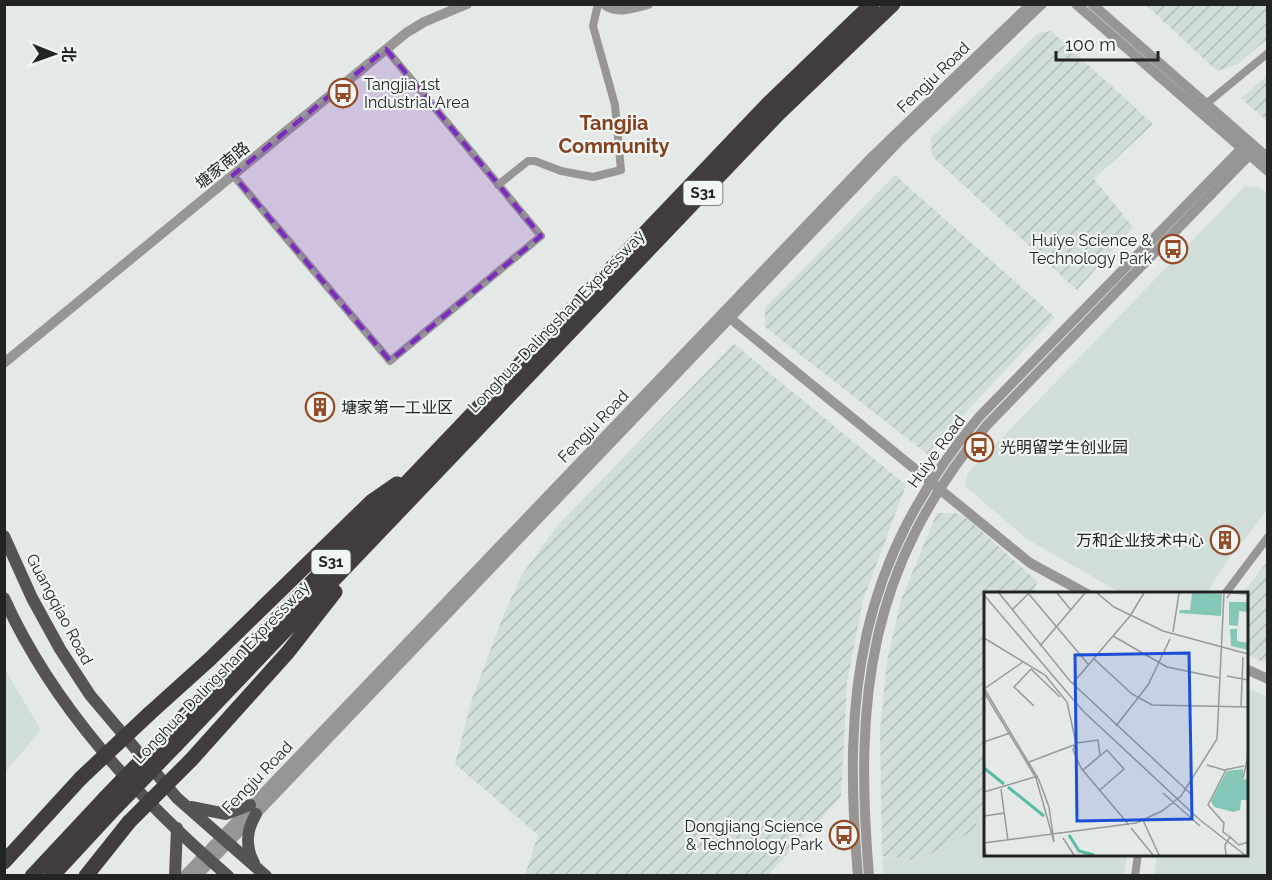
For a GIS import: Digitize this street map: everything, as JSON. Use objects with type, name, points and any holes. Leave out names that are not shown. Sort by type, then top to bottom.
[{"type":"highway","name":"Longhua-Dalingshan Expressway","points":[[170,740],[411,500],[508,387],[768,104],[872,4]]},
{"type":"highway","name":"Longhua-Dalingshan Expressway","points":[[32,876],[111,802],[426,463],[508,387],[778,114],[893,4]]},
{"type":"highway","points":[[4,862],[81,778],[210,659],[370,502],[426,463]]},
{"type":"highway","points":[[86,876],[129,822],[191,760],[288,652],[411,500]]},
{"type":"highway","name":"Longhua-Dalingshan Expressway","points":[[52,876],[111,802]]},
{"type":"main road","name":"Guangqiao Road","points":[[4,537],[37,608],[90,695],[182,802],[262,872]]},
{"type":"main road","points":[[4,598],[38,662],[70,710],[108,757],[177,828],[228,876]]},
{"type":"main road","points":[[182,802],[194,808],[219,814],[253,809],[247,843],[250,855],[262,872]]},
{"type":"main road","points":[[175,876],[177,828]]},
{"type":"street","name":"塘家南路","points":[[4,363],[386,49],[424,22],[467,4]]},
{"type":"street","points":[[498,185],[528,161],[535,160],[561,171],[593,177],[621,170],[615,105],[593,26],[598,4]]},
{"type":"street","points":[[604,4],[617,10],[648,4]]},
{"type":"street","name":"Fengju Road","points":[[197,876],[208,858],[253,809],[726,315],[892,137],[1031,4]]},
{"type":"street","name":"Fengju Road","points":[[726,315],[899,141],[1042,4]]},
{"type":"street","points":[[1076,4],[1249,148],[1268,158]]},
{"type":"street","points":[[1092,4],[1206,104],[1268,171]]},
{"type":"street","points":[[1098,4],[1106,16]]},
{"type":"street","points":[[233,175],[390,361],[541,236],[386,49]]},
{"type":"street","points":[[1206,104],[1268,53]]},
{"type":"street","name":"Huiye Road","points":[[858,876],[851,790],[851,751],[862,651],[889,562],[911,514],[935,485],[979,417],[1249,148]]},
{"type":"street","points":[[726,315],[1030,563],[1082,592]]},
{"type":"street","name":"Huiye Road","points":[[869,876],[862,751],[873,654],[881,622],[900,567],[935,485]]},
{"type":"street","points":[[1227,592],[1268,537]]},
{"type":"street","points":[[1248,670],[1268,680]]},
{"type":"street","points":[[1135,876],[1138,856]]},
{"type":"street","name":"Fengju Road","points":[[184,876],[208,858]]},
{"type":"highlighted area","points":[[386,49],[541,236],[390,361],[233,175]]},
{"type":"shaded area","points":[[1146,5],[1267,5],[1267,39],[1238,64],[1217,71]]},
{"type":"shaded area","points":[[1051,31],[1153,124],[1094,179],[1133,227],[1077,290],[932,156],[931,138],[1038,33]]},
{"type":"shaded area","points":[[1267,76],[1267,121],[1241,98]]},
{"type":"shaded area","points":[[895,175],[1055,317],[927,454],[765,327],[765,308]]},
{"type":"shaded area","name":"Huiye Science & Technology Park","points":[[1245,186],[1259,187],[1267,194],[1267,510],[1220,571],[1208,592],[1119,592],[1027,539],[965,486],[968,473]]},
{"type":"shaded area","points":[[734,344],[906,485],[863,600],[847,682],[841,797],[768,875],[525,875],[538,835],[455,764],[472,699],[504,614],[521,576],[558,525]]},
{"type":"shaded area","points":[[937,513],[956,513],[969,520],[1037,581],[1034,592],[984,592],[984,804],[974,830],[918,861],[882,856],[880,731],[887,661],[901,600]]},
{"type":"shaded area","points":[[1267,562],[1267,664],[1248,654],[1248,592],[1244,592]]},
{"type":"shaded area","points":[[4,668],[41,730],[5,772],[4,772]]},
{"type":"shaded area","points":[[1248,688],[1267,697],[1267,875],[1154,875],[1157,856],[1248,856]]},
{"type":"shaded area","points":[[984,803],[984,856],[1127,856],[1124,876],[883,875],[882,857],[919,861],[973,830]]},
{"type":"place","name":"Tangjia 1st Industrial Area","points":[[343,93]]},
{"type":"place","name":"Huiye Science & Technology Park","points":[[1173,249]]},
{"type":"place","name":"塘家第一工业区","points":[[320,407]]},
{"type":"place","name":"光明留学生创业园","points":[[979,447]]},
{"type":"place","name":"万和企业技术中心","points":[[1225,540]]},
{"type":"place","name":"Dongjiang Science & Technology Park","points":[[844,835]]},
{"type":"district","name":"Tangjia Community","points":[[614,134]]}]
